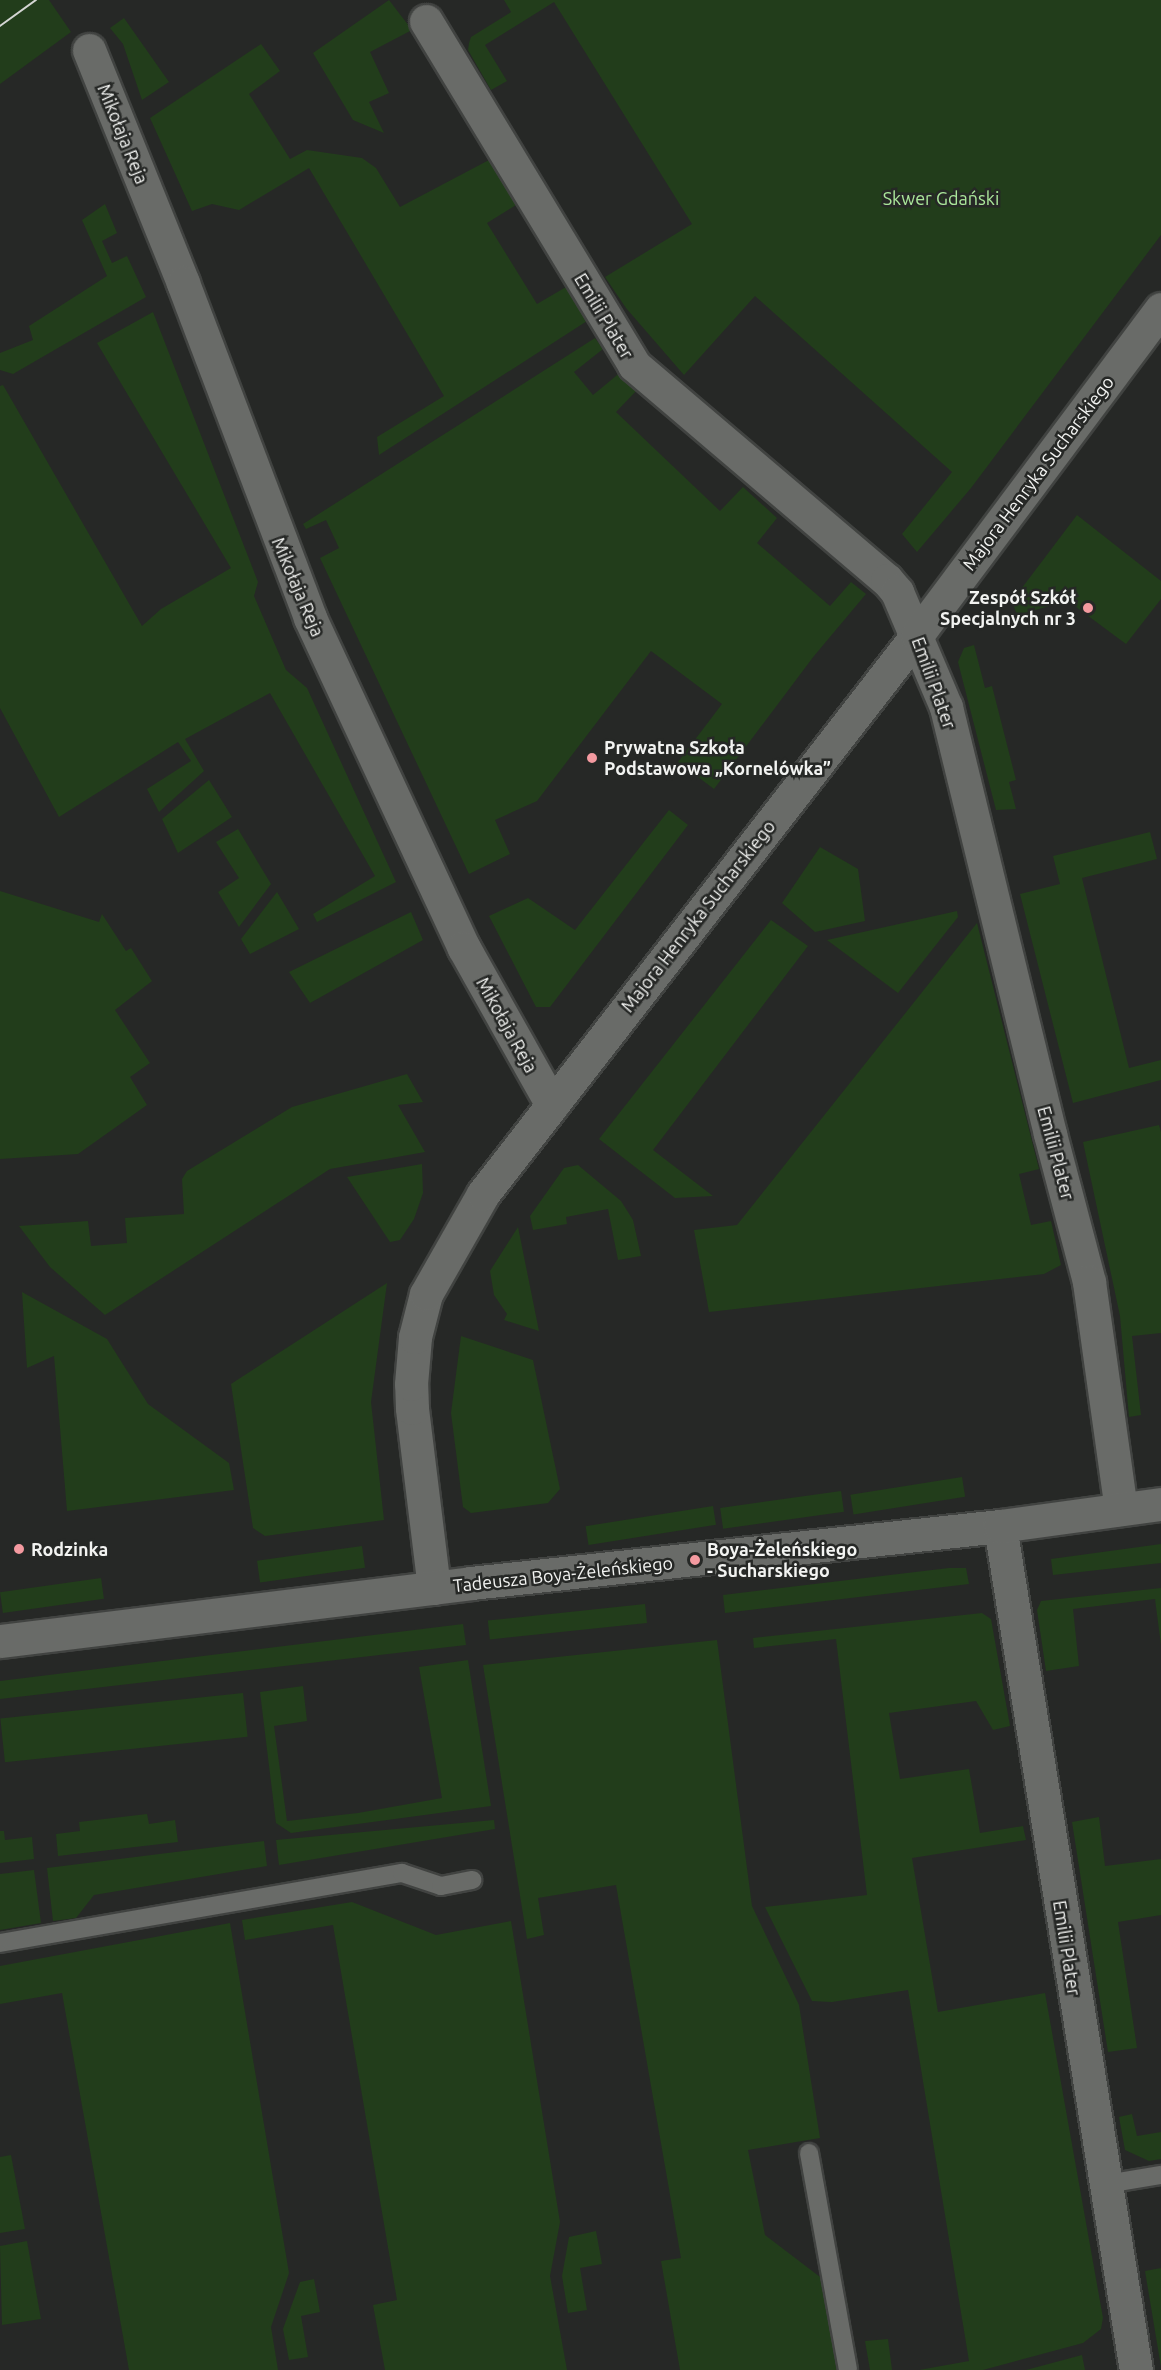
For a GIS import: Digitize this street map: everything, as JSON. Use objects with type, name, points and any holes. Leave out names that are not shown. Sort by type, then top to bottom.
[{"type":"street","name":"Emilii Plater","points":[[426,21],[634,365],[887,580],[897,592],[946,707],[1050,1134],[1089,1282],[1121,1509]]},
{"type":"street","name":"Mikołaja Reja","points":[[89,50],[183,284],[310,618],[464,948],[552,1105]]},
{"type":"street","name":"Majora Henryka Sucharskiego","points":[[434,1588],[411,1384],[415,1337],[426,1294],[483,1194],[916,635],[1161,309]]},
{"type":"street","name":"Tadeusza Boya-Żeleńskiego","points":[[0,1641],[434,1588],[1000,1526],[1161,1504]]},
{"type":"street","name":"Emilii Plater","points":[[1000,1526],[1136,2370]]},
{"type":"lane","points":[[0,1943],[402,1873],[441,1886],[472,1880]]},
{"type":"lane","points":[[810,2153],[848,2370]]},
{"type":"lane","points":[[1107,2184],[1161,2175]]},
{"type":"green space","points":[[0,0],[49,0],[71,32],[0,84]]},
{"type":"green space","points":[[389,0],[412,30],[370,52],[389,93],[369,102],[384,133],[353,120],[313,53]]},
{"type":"green space","name":"Skwer Gdański","points":[[504,0],[1161,0],[1161,235],[971,488],[917,552],[902,534],[952,472],[755,296],[684,375],[626,308],[605,277],[692,224],[554,2],[485,45],[507,81],[491,90],[468,50],[469,43],[471,37],[511,12]]},
{"type":"green space","points":[[124,18],[169,82],[142,100],[123,44],[110,28]]},
{"type":"green space","points":[[261,44],[280,71],[249,94],[290,159],[307,150],[362,158],[376,168],[400,207],[489,160],[516,205],[487,223],[537,304],[566,287],[587,321],[379,455],[377,437],[444,396],[309,168],[239,210],[212,204],[192,211],[150,118]]},
{"type":"green space","points":[[105,204],[117,233],[102,241],[112,263],[127,256],[146,297],[13,374],[0,370],[0,353],[33,340],[29,326],[107,276],[82,220]]},
{"type":"green space","points":[[153,312],[258,582],[254,596],[286,670],[307,688],[396,882],[317,922],[313,914],[375,876],[270,693],[185,739],[204,771],[159,812],[147,789],[191,761],[178,742],[59,817],[0,708],[0,386],[3,385],[142,626],[161,609],[231,568],[97,343]]},
{"type":"green space","name":"Prywatna Szkoła Podstawowa „Kornelówka”","points":[[595,338],[603,349],[574,372],[593,395],[622,371],[639,388],[616,412],[720,511],[743,487],[777,518],[757,543],[830,606],[851,582],[866,594],[814,656],[714,789],[678,762],[722,704],[651,651],[537,801],[495,820],[510,854],[469,874],[320,558],[339,548],[326,520],[306,529],[303,524]]},
{"type":"green space","points":[[1077,515],[1161,581],[1161,599],[1126,644],[1068,601],[1017,615],[1012,601]]},
{"type":"green space","points":[[974,645],[985,688],[992,686],[1016,780],[1009,782],[1016,809],[996,810],[958,662],[964,648]]},
{"type":"green space","points":[[209,780],[232,817],[178,853],[162,819]]},
{"type":"green space","points":[[669,810],[688,825],[550,1007],[536,1007],[489,916],[528,898],[575,930]]},
{"type":"green space","points":[[238,829],[271,884],[239,927],[218,892],[239,878],[216,842]]},
{"type":"green space","points":[[1150,832],[1157,859],[1082,878],[1129,1068],[1161,1060],[1161,1080],[1073,1103],[1020,894],[1060,884],[1053,856]]},
{"type":"green space","points":[[820,847],[858,869],[865,921],[815,932],[782,903]]},
{"type":"green space","points":[[0,891],[99,922],[102,914],[126,951],[131,948],[152,981],[115,1010],[150,1063],[130,1077],[147,1105],[78,1154],[0,1159]]},
{"type":"green space","points":[[277,892],[299,929],[250,954],[241,939]]},
{"type":"green space","points":[[957,911],[958,917],[898,993],[827,940]]},
{"type":"green space","points":[[411,912],[423,940],[310,1003],[289,972]]},
{"type":"green space","points":[[771,920],[808,946],[653,1150],[713,1196],[675,1198],[599,1139]]},
{"type":"green space","points":[[977,923],[1039,1169],[1019,1174],[1031,1225],[1051,1221],[1061,1265],[1044,1274],[709,1312],[694,1230],[737,1225]]},
{"type":"green space","points":[[407,1074],[423,1102],[398,1105],[425,1152],[330,1169],[105,1315],[50,1267],[19,1226],[88,1221],[91,1246],[127,1243],[125,1218],[184,1214],[182,1179],[187,1171],[292,1107]]},
{"type":"green space","points":[[1159,1125],[1161,1132],[1161,1333],[1132,1336],[1141,1415],[1129,1417],[1120,1316],[1083,1142]]},
{"type":"green space","points":[[422,1164],[423,1193],[414,1219],[400,1240],[390,1242],[347,1177]]},
{"type":"green space","points":[[578,1165],[621,1201],[633,1220],[641,1256],[618,1260],[608,1209],[566,1217],[567,1224],[533,1230],[530,1216],[564,1168]]},
{"type":"green space","points":[[518,1227],[539,1331],[504,1320],[507,1314],[494,1295],[490,1271]]},
{"type":"green space","points":[[387,1283],[371,1402],[384,1520],[265,1536],[253,1528],[231,1384]]},
{"type":"green space","points":[[22,1292],[107,1339],[148,1404],[229,1463],[234,1490],[67,1511],[54,1356],[27,1368]]},
{"type":"green space","points":[[461,1336],[533,1360],[560,1489],[548,1503],[471,1513],[463,1507],[451,1413]]},
{"type":"green space","points":[[962,1477],[965,1497],[854,1514],[850,1495]]},
{"type":"green space","points":[[841,1491],[844,1512],[723,1529],[720,1508]]},
{"type":"green space","points":[[713,1506],[716,1525],[589,1545],[586,1526]]},
{"type":"green space","points":[[1161,1544],[1161,1563],[1053,1575],[1051,1559]]},
{"type":"green space","points":[[362,1546],[365,1568],[260,1583],[257,1561]]},
{"type":"green space","points":[[949,1568],[966,1568],[969,1584],[725,1613],[723,1595]]},
{"type":"green space","points":[[101,1578],[104,1599],[3,1613],[0,1592]]},
{"type":"green space","points":[[1161,1588],[1161,1645],[1155,1599],[1073,1609],[1079,1666],[1046,1671],[1037,1610],[1041,1601]]},
{"type":"green space","points":[[645,1604],[647,1623],[490,1639],[488,1621]]},
{"type":"green space","points":[[982,1613],[991,1619],[1010,1726],[993,1730],[976,1701],[889,1713],[900,1779],[969,1769],[980,1833],[1023,1826],[1026,1840],[912,1858],[938,2012],[1045,1993],[1103,2318],[1101,2329],[1083,2343],[983,2370],[919,2370],[969,2361],[908,1990],[832,2002],[812,2001],[765,1907],[867,1895],[836,1639],[754,1648],[753,1638]]},
{"type":"green space","points":[[463,1624],[466,1645],[0,1699],[0,1681]]},
{"type":"green space","points":[[717,1640],[752,1906],[799,2005],[820,2138],[748,2150],[765,2235],[824,2280],[839,2370],[680,2370],[661,2261],[681,2258],[616,1885],[538,1898],[544,1935],[527,1939],[483,1665]]},
{"type":"green space","points":[[468,1660],[491,1806],[291,1833],[276,1823],[260,1692],[303,1686],[307,1721],[274,1726],[287,1821],[358,1813],[442,1798],[419,1667]]},
{"type":"green space","points":[[243,1693],[248,1737],[5,1762],[0,1719]]},
{"type":"green space","points":[[147,1814],[149,1824],[175,1820],[178,1842],[58,1856],[56,1834],[80,1831],[79,1822]]},
{"type":"green space","points":[[1099,1817],[1105,1866],[1161,1859],[1161,1915],[1118,1922],[1137,2048],[1108,2052],[1072,1822]]},
{"type":"green space","points":[[494,1820],[495,1829],[279,1865],[276,1840]]},
{"type":"green space","points":[[0,1831],[4,1831],[5,1840],[32,1837],[34,1859],[0,1863]]},
{"type":"green space","points":[[264,1841],[267,1866],[94,1895],[76,1918],[53,1921],[47,1868]]},
{"type":"green space","points":[[34,1870],[41,1923],[0,1930],[0,1874]]},
{"type":"green space","points":[[352,1902],[436,1935],[511,1921],[560,2222],[550,2276],[567,2370],[385,2370],[373,2305],[397,2300],[333,1925],[245,1940],[242,1920]]},
{"type":"green space","points":[[230,1923],[289,2273],[271,2327],[278,2370],[129,2370],[62,1993],[0,2004],[0,1966]]},
{"type":"green space","points":[[1132,2114],[1137,2136],[1161,2132],[1161,2159],[1149,2161],[1125,2150],[1119,2117]]},
{"type":"green space","points":[[11,2155],[25,2229],[0,2233],[0,2157]]},
{"type":"green space","points":[[596,2231],[602,2264],[580,2268],[587,2310],[568,2313],[562,2276],[569,2237]]},
{"type":"green space","points":[[27,2241],[41,2319],[2,2325],[0,2246]]},
{"type":"green space","points":[[1161,2268],[1161,2367],[1145,2271]]},
{"type":"green space","points":[[314,2279],[320,2312],[301,2316],[308,2357],[289,2360],[283,2329],[300,2282]]},
{"type":"green space","points":[[888,2339],[892,2370],[870,2370],[865,2341]]},
{"type":"green space","points":[[1082,2355],[1085,2370],[1026,2370]]},
{"type":"tram line","points":[[0,26],[36,0]]},
{"type":"place","name":"Zespół Szkół Specjalnych nr 3","points":[[1088,608]]},
{"type":"place","name":"Prywatna Szkoła Podstawowa „Kornelówka”","points":[[592,758]]},
{"type":"place","name":"Rodzinka","points":[[19,1549]]},
{"type":"place","name":"Boya-Żeleńskiego - Sucharskiego","points":[[695,1560]]}]
